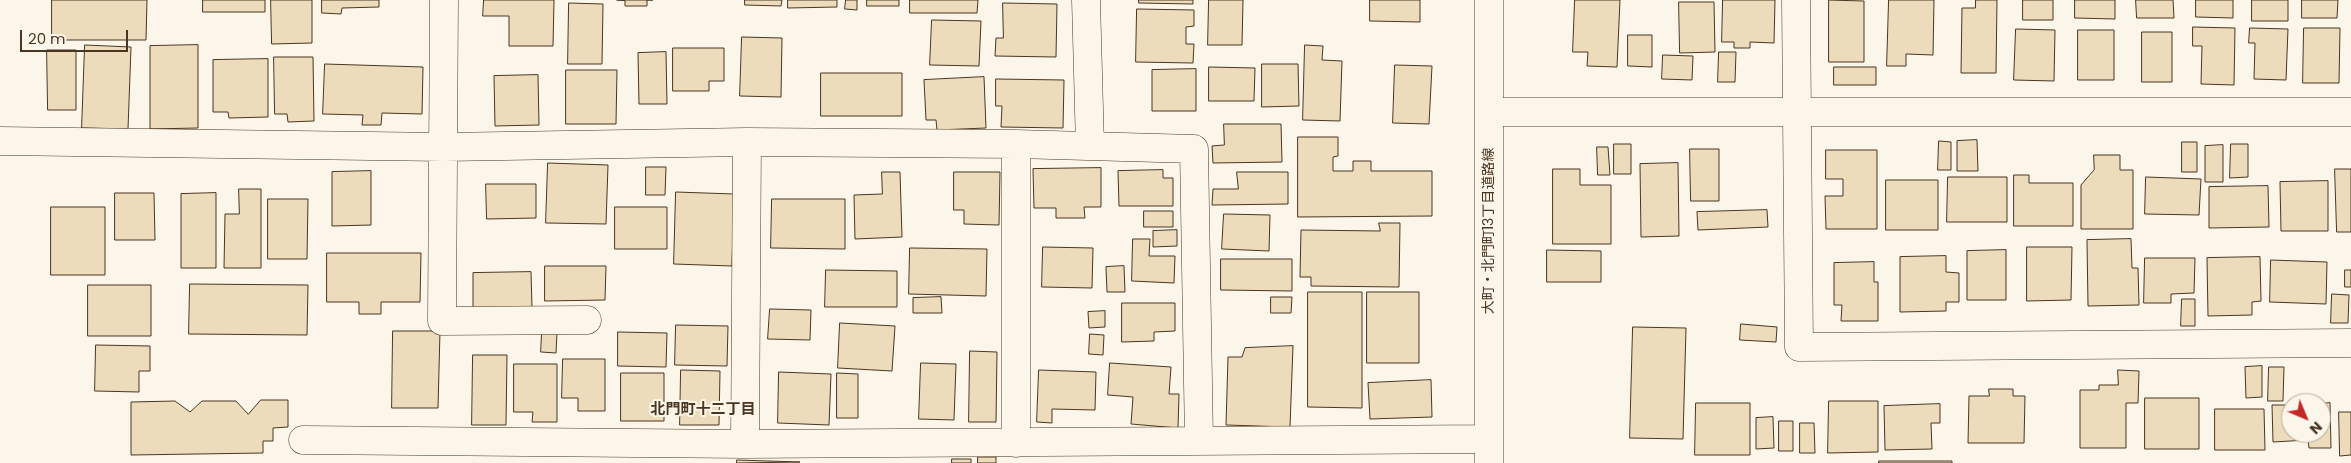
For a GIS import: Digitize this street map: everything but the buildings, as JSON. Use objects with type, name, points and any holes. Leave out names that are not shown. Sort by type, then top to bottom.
[{"type":"street","points":[[444,0],[442,321],[586,320]]},
{"type":"street","points":[[1086,0],[1090,146]]},
{"type":"street","name":"大町・北門町13丁目道路線","points":[[1489,0],[1489,451]]},
{"type":"street","points":[[1796,0],[1800,347],[2351,343]]},
{"type":"street","points":[[1490,112],[2351,112]]},
{"type":"street","points":[[0,142],[444,147],[747,142],[1016,144],[1194,149],[1211,448]]},
{"type":"street","points":[[745,444],[747,142]]},
{"type":"street","points":[[1016,144],[1016,443]]},
{"type":"street","points":[[303,440],[745,444],[1016,443],[1211,448],[1489,451]]},
{"type":"district","name":"北門町十二丁目","points":[[703,410]]}]
